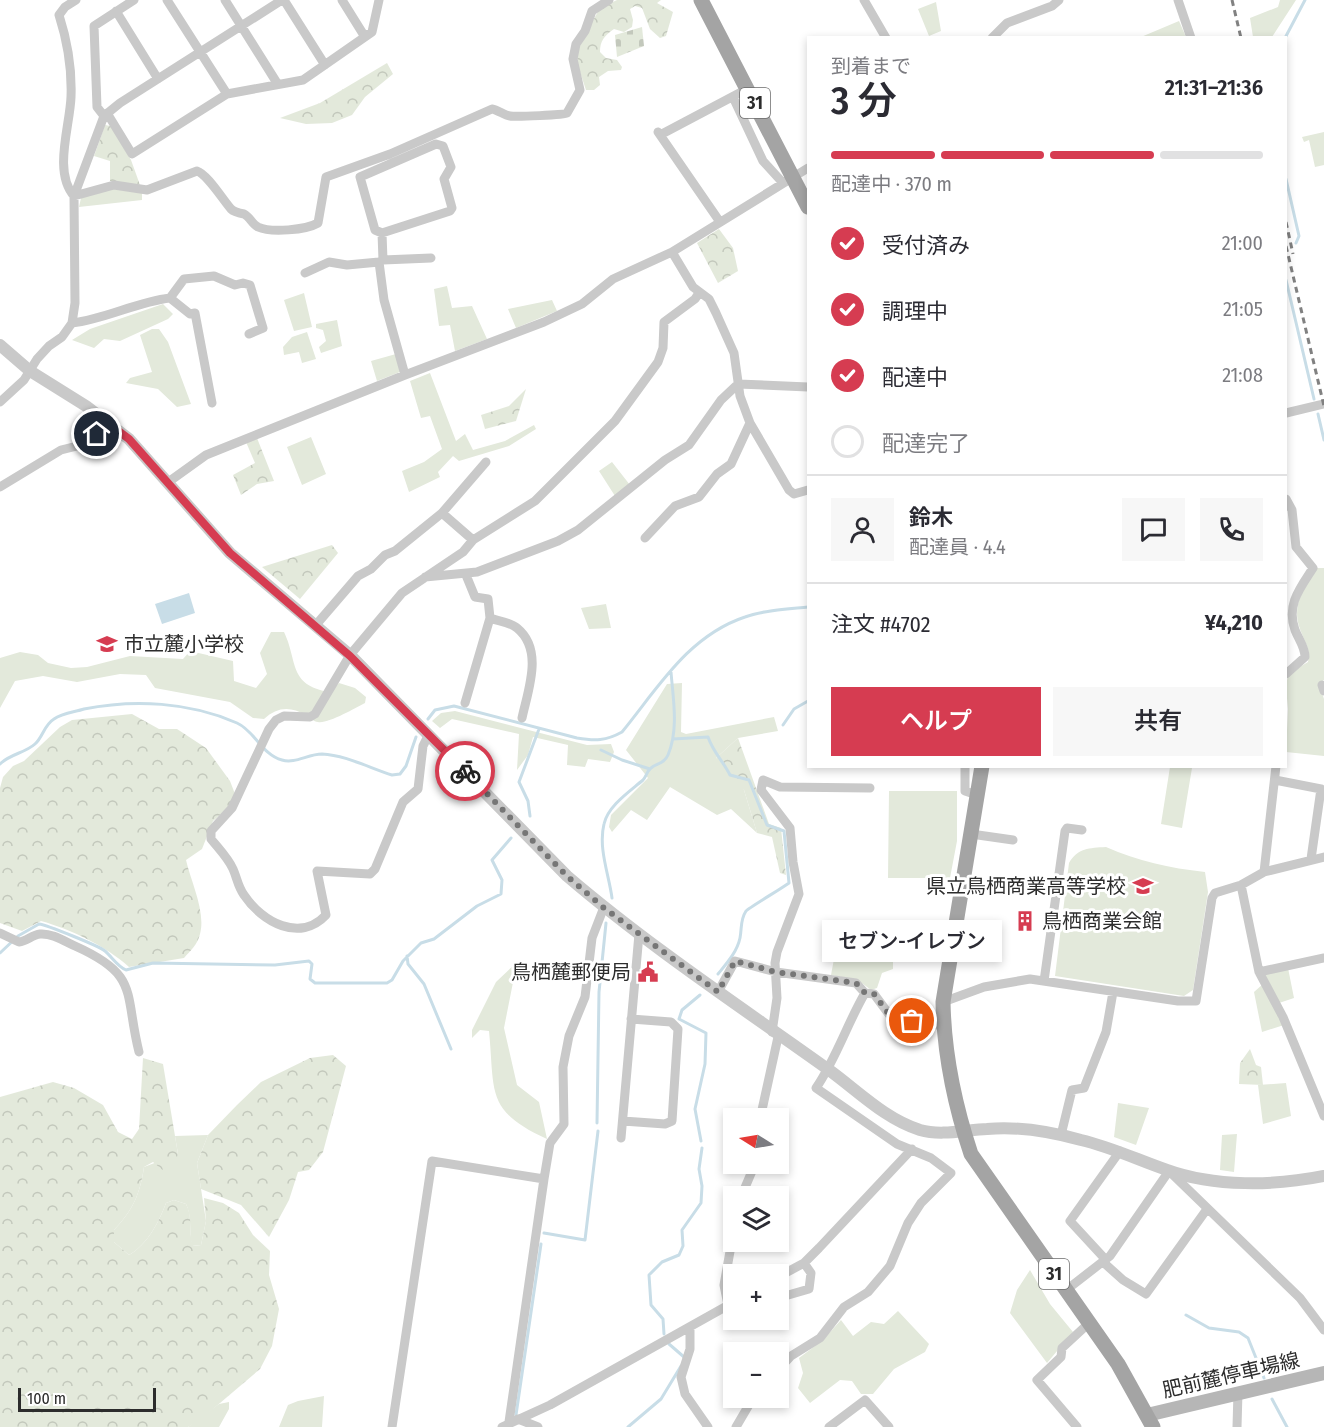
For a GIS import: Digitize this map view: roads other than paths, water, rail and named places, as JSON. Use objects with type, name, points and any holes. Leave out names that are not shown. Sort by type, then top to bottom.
[{"type":"main road","name":"31","points":[[701,0],[747,89],[788,180],[807,206]]},
{"type":"main road","name":"31","points":[[982,768],[943,1002],[943,1026],[964,1133],[971,1154],[1118,1364],[1149,1423]]},
{"type":"main road","name":"肥前麓停車場線","points":[[1149,1423],[1238,1392],[1324,1373]]},
{"type":"street","points":[[74,196],[67,183],[65,163],[64,141],[71,97],[65,33],[59,15],[64,7],[76,0]]},
{"type":"street","points":[[134,0],[94,26],[97,107],[106,114],[132,154],[227,94],[303,80],[372,32],[380,0]]},
{"type":"street","points":[[167,0],[227,94]]},
{"type":"street","points":[[225,0],[277,83]]},
{"type":"street","points":[[0,402],[16,389],[37,359],[62,337],[72,323],[75,303],[74,196],[106,114],[283,0],[325,65]]},
{"type":"street","points":[[342,0],[365,37]]},
{"type":"street","points":[[74,196],[114,184],[147,190],[197,171],[207,176],[212,187],[224,197],[231,209],[244,215],[256,226],[285,231],[314,226],[321,218],[326,177],[390,154],[492,109],[511,116],[533,114],[557,116],[567,113],[580,90],[573,58],[576,44],[588,25],[592,11],[609,0]]},
{"type":"street","points":[[864,0],[885,36]]},
{"type":"street","points":[[994,36],[1007,23],[1052,6],[1059,0]]},
{"type":"street","points":[[1178,0],[1190,36]]},
{"type":"street","points":[[116,11],[158,79]]},
{"type":"street","points":[[720,222],[659,134],[747,89]]},
{"type":"street","points":[[734,97],[763,160],[788,180]]},
{"type":"street","points":[[436,144],[443,146],[450,167],[444,179],[453,208],[450,211],[382,233],[375,230],[360,177],[436,144]]},
{"type":"street","points":[[167,483],[206,455],[544,322],[582,304],[625,271],[672,252],[807,169]]},
{"type":"street","points":[[382,233],[381,261],[384,300],[405,375]]},
{"type":"street","points":[[672,252],[699,293],[709,299],[730,341],[738,384],[750,423],[789,490],[794,494],[807,490]]},
{"type":"street","points":[[305,273],[329,262],[347,265],[431,258]]},
{"type":"street","points":[[170,298],[184,279],[214,276],[235,285],[243,283],[250,285],[263,328],[249,334]]},
{"type":"street","points":[[429,734],[423,746],[418,789],[403,802],[375,869],[370,874],[317,871],[326,915],[318,923],[307,928],[279,927],[244,896],[229,860],[211,839],[211,831],[232,808],[265,737],[276,720],[284,716],[310,717],[315,714],[350,656],[402,593],[463,552],[473,540],[535,501],[615,421],[658,362],[663,348],[663,322],[695,299],[699,293]]},
{"type":"street","points":[[72,323],[86,321],[146,301],[170,298],[190,314],[195,313],[213,403]]},
{"type":"street","points":[[0,345],[30,371],[86,406],[129,439],[230,553],[350,656],[567,876],[604,908],[890,1117],[921,1130],[964,1133],[987,1129],[1061,1135],[1120,1151],[1169,1171],[1238,1182],[1281,1182],[1324,1176]]},
{"type":"street","points":[[425,577],[466,575],[558,541],[578,530],[665,460],[689,445],[721,400],[738,384],[807,387]]},
{"type":"street","points":[[1287,413],[1324,404]]},
{"type":"street","points":[[645,538],[675,506],[699,497],[717,474],[731,464],[750,423]]},
{"type":"street","points":[[0,487],[61,450],[85,444],[109,424]]},
{"type":"street","points":[[315,626],[358,576],[372,569],[386,555],[395,551],[442,513],[486,462]]},
{"type":"street","points":[[1287,501],[1292,510],[1296,547],[1313,568],[1297,591],[1292,609],[1295,630],[1305,650],[1305,657],[1287,673]]},
{"type":"street","points":[[442,513],[473,540]]},
{"type":"street","points":[[465,703],[490,618],[488,599],[475,597],[466,575]]},
{"type":"street","points":[[490,618],[515,626],[523,634],[532,657],[534,667],[522,718]]},
{"type":"street","points":[[965,768],[965,791],[977,795]]},
{"type":"street","points":[[1264,872],[1276,768]]},
{"type":"street","points":[[762,1108],[775,1035],[777,952],[792,916],[800,886],[793,862],[790,828],[761,790],[763,780],[780,787],[870,788]]},
{"type":"street","points":[[1275,780],[1321,789],[1311,859]]},
{"type":"street","points":[[1044,981],[1065,831],[1068,828],[1082,830]]},
{"type":"street","points":[[970,834],[1013,840]]},
{"type":"street","points":[[943,1002],[984,987],[1030,979],[1113,992],[1196,1001],[1212,898],[1215,893],[1241,885],[1264,872],[1324,857]]},
{"type":"street","points":[[1241,885],[1259,972],[1283,1017],[1324,1116]]},
{"type":"street","points":[[507,1424],[550,1143],[564,1124],[563,1067],[569,1036],[585,997],[592,938],[604,908]]},
{"type":"street","points":[[0,933],[15,941],[50,934],[96,956],[120,975],[128,991],[139,1052]]},
{"type":"street","points":[[621,1138],[639,934]]},
{"type":"street","points":[[1259,972],[1324,958]]},
{"type":"street","points":[[718,992],[735,961],[776,972],[856,983],[865,993],[874,994],[891,1017],[943,1026]]},
{"type":"street","points":[[1061,1135],[1072,1090],[1084,1088],[1106,1032],[1113,992]]},
{"type":"street","points":[[789,1358],[820,1338],[844,1307],[868,1292],[890,1266],[908,1223],[921,1203],[951,1173],[931,1158],[897,1144],[816,1088],[828,1070],[865,993]]},
{"type":"street","points":[[623,1121],[665,1124],[672,1121],[678,1029],[671,1022],[630,1019]]},
{"type":"street","points":[[789,1271],[804,1263],[841,1227],[912,1149]]},
{"type":"street","points":[[1120,1151],[1070,1221],[1123,1280],[1146,1294],[1207,1209]]},
{"type":"street","points":[[392,1427],[432,1161],[544,1179]]},
{"type":"street","points":[[1065,1291],[1104,1261],[1169,1171]]},
{"type":"street","points":[[1169,1171],[1300,1298],[1324,1330]]},
{"type":"street","points":[[789,1295],[809,1290],[813,1279],[804,1263]]},
{"type":"street","points":[[507,1424],[550,1405],[723,1308]]},
{"type":"street","points":[[1077,1427],[1037,1380],[1061,1358],[1062,1348],[1088,1324]]},
{"type":"street","points":[[690,1327],[690,1349],[681,1377],[685,1394],[708,1427]]},
{"type":"street","points":[[1237,1427],[1238,1392]]},
{"type":"street","points":[[829,1427],[865,1400],[884,1425]]},
{"type":"street","points":[[736,1427],[749,1408]]},
{"type":"street","points":[[507,1424],[538,1427]]},
{"type":"water","points":[[189,593],[195,613],[162,624],[155,604]]},
{"type":"waterway","points":[[1286,36],[1305,0]]},
{"type":"waterway","points":[[1287,183],[1299,236],[1296,243]]},
{"type":"waterway","points":[[1287,284],[1314,399]]},
{"type":"waterway","points":[[1318,414],[1324,440]]},
{"type":"waterway","points":[[428,719],[435,710],[454,706],[577,738],[605,739],[622,732],[676,665],[707,637],[745,617],[776,610],[807,607]]},
{"type":"waterway","points":[[612,898],[603,852],[604,824],[614,805],[643,780],[653,766],[662,762],[668,755],[674,724],[671,672]]},
{"type":"waterway","points":[[783,725],[794,709],[807,702]]},
{"type":"waterway","points":[[0,764],[35,744],[48,724],[57,717],[84,709],[122,704],[162,704],[219,716],[249,731],[269,753],[282,760],[292,761],[317,754],[331,755],[392,775],[400,774],[406,766],[416,737]]},
{"type":"waterway","points":[[530,816],[528,801],[519,782],[539,729]]},
{"type":"waterway","points":[[673,739],[708,737],[730,775],[749,780],[767,825],[784,831],[789,883],[746,911],[737,948],[718,974]]},
{"type":"waterway","points":[[601,750],[650,769]]},
{"type":"waterway","points":[[0,953],[18,936],[39,924],[101,948],[126,970],[153,963],[275,965],[309,961],[312,964],[310,979],[315,983],[387,983],[392,980],[403,961],[421,943],[434,939],[477,906],[501,894],[502,880],[492,860],[511,838]]},
{"type":"waterway","points":[[597,1123],[599,992],[606,923]]},
{"type":"waterway","points":[[407,956],[408,964],[424,984],[451,1049]]},
{"type":"waterway","points":[[700,995],[682,1010],[679,1019],[706,1033],[705,1064],[695,1109],[701,1141]]},
{"type":"waterway","points":[[544,1233],[585,1240],[598,1131]]},
{"type":"waterway","points":[[664,1334],[663,1319],[651,1305],[649,1275],[662,1262],[679,1255],[683,1246],[682,1230],[701,1203],[702,1186],[699,1169],[702,1148]]},
{"type":"waterway","points":[[516,1415],[541,1244]]},
{"type":"waterway","points":[[1186,1315],[1209,1328],[1239,1332],[1248,1338],[1264,1378]]},
{"type":"waterway","points":[[669,1344],[684,1357]]},
{"type":"waterway","points":[[628,1427],[661,1399],[681,1366]]},
{"type":"waterway","points":[[1272,1399],[1287,1427]]},
{"type":"railway","points":[[1232,0],[1241,36]]},
{"type":"railway","points":[[1287,227],[1293,254]]},
{"type":"railway","points":[[1287,250],[1324,406]]},
{"type":"place","name":"市立麓小学校","points":[[107,644]]},
{"type":"place","name":"県立鳥栖商業高等学校","points":[[1143,886]]},
{"type":"place","name":"鳥栖商業会館","points":[[1025,921]]},
{"type":"place","name":"鳥栖麓郵便局","points":[[648,972]]},
{"type":"place","name":"セブン-イレブン","points":[[912,1021]]}]
